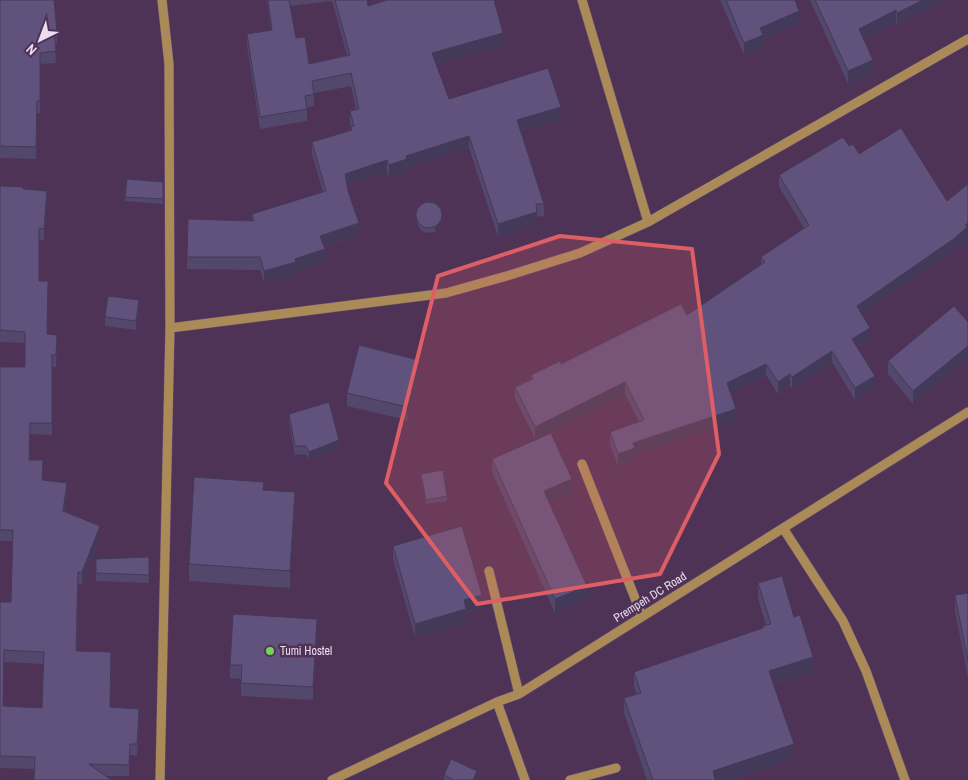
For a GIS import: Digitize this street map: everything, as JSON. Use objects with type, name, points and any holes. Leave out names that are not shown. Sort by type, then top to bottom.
[{"type":"street","points":[[160,780],[170,328],[169,64],[162,0]]},
{"type":"street","points":[[582,0],[648,222]]},
{"type":"street","points":[[170,328],[446,293],[580,253],[648,222],[968,39]]},
{"type":"street","name":"Prempeh DC Road","points":[[332,780],[497,702],[519,694],[968,412]]},
{"type":"street","points":[[582,464],[642,616]]},
{"type":"street","points":[[783,528],[843,621],[866,671],[905,780]]},
{"type":"street","points":[[489,571],[519,694]]},
{"type":"street","points":[[497,702],[525,780]]},
{"type":"street","points":[[570,780],[616,768]]},
{"type":"highlighted area","points":[[560,236],[692,249],[719,454],[660,574],[477,604],[386,483],[438,276]]},
{"type":"building","points":[[0,0],[54,0],[57,32],[54,32],[56,51],[40,53],[40,101],[37,101],[36,147],[0,146]]},
{"type":"building","points":[[268,0],[289,0],[296,38],[305,37],[309,64],[350,55],[335,0],[367,0],[368,6],[387,0],[494,0],[503,33],[432,53],[449,99],[548,68],[561,107],[517,120],[544,204],[536,204],[537,212],[498,224],[469,136],[406,156],[407,159],[389,165],[387,160],[345,174],[348,191],[359,223],[320,236],[325,249],[295,259],[296,262],[264,271],[260,257],[187,257],[188,219],[254,221],[252,214],[326,191],[312,142],[352,130],[351,127],[354,126],[350,111],[359,109],[351,73],[312,81],[314,94],[305,96],[307,109],[260,117],[247,34],[272,30]]},
{"type":"building","points":[[726,0],[795,0],[799,11],[760,28],[763,35],[744,43]]},
{"type":"building","points":[[815,0],[923,0],[897,13],[896,10],[859,29],[873,60],[848,71]]},
{"type":"building","points":[[901,128],[947,201],[968,184],[968,223],[965,225],[967,227],[955,238],[857,306],[870,328],[852,339],[875,376],[855,388],[832,351],[792,377],[790,374],[778,382],[766,364],[727,383],[736,409],[633,443],[635,448],[618,454],[610,432],[644,420],[625,382],[535,427],[515,387],[533,379],[531,375],[560,361],[561,364],[681,304],[687,315],[765,262],[761,257],[809,225],[779,175],[843,137],[849,146],[853,144],[859,154]]},
{"type":"building","points":[[127,179],[163,182],[163,199],[125,197]]},
{"type":"building","points":[[0,186],[47,191],[44,229],[39,228],[39,281],[48,281],[47,334],[57,335],[56,355],[52,355],[52,423],[30,423],[29,460],[43,460],[42,480],[67,483],[63,511],[100,526],[82,572],[78,572],[76,651],[111,652],[110,707],[139,709],[137,744],[130,744],[129,765],[89,764],[111,780],[34,780],[35,757],[0,756],[0,602],[11,602],[13,530],[0,530],[0,367],[25,367],[25,332],[0,330]],"holes":[[[4,650],[44,652],[42,708],[3,706]]]},
{"type":"building","points":[[429,202],[438,206],[442,215],[438,224],[429,228],[420,224],[416,215],[420,206]]},
{"type":"building","points":[[108,296],[139,300],[136,321],[105,317]]},
{"type":"building","points":[[954,306],[968,322],[968,346],[913,391],[888,361]]},
{"type":"building","points":[[359,345],[418,360],[407,407],[347,393]]},
{"type":"building","points":[[329,402],[339,440],[309,452],[306,446],[295,446],[289,414]]},
{"type":"building","points":[[551,433],[572,479],[544,491],[587,586],[555,599],[492,459]]},
{"type":"building","points":[[443,470],[447,496],[426,500],[421,474]]},
{"type":"building","points":[[194,477],[264,482],[263,490],[295,492],[290,571],[189,564]]},
{"type":"building","points":[[462,526],[482,595],[464,600],[466,609],[415,624],[393,546]]},
{"type":"building","points":[[149,557],[149,575],[96,573],[96,559]]},
{"type":"building","points":[[782,576],[794,617],[800,615],[813,657],[769,671],[794,744],[713,771],[715,780],[653,780],[624,698],[641,693],[634,672],[771,624],[758,583]]},
{"type":"building","points":[[968,593],[968,662],[955,595]]},
{"type":"building","points":[[233,614],[317,619],[313,687],[241,683],[242,665],[230,665]]},
{"type":"building","points":[[451,759],[477,771],[473,780],[454,780],[444,775]]},
{"type":"place","name":"Tumi Hostel","points":[[270,651]]}]
